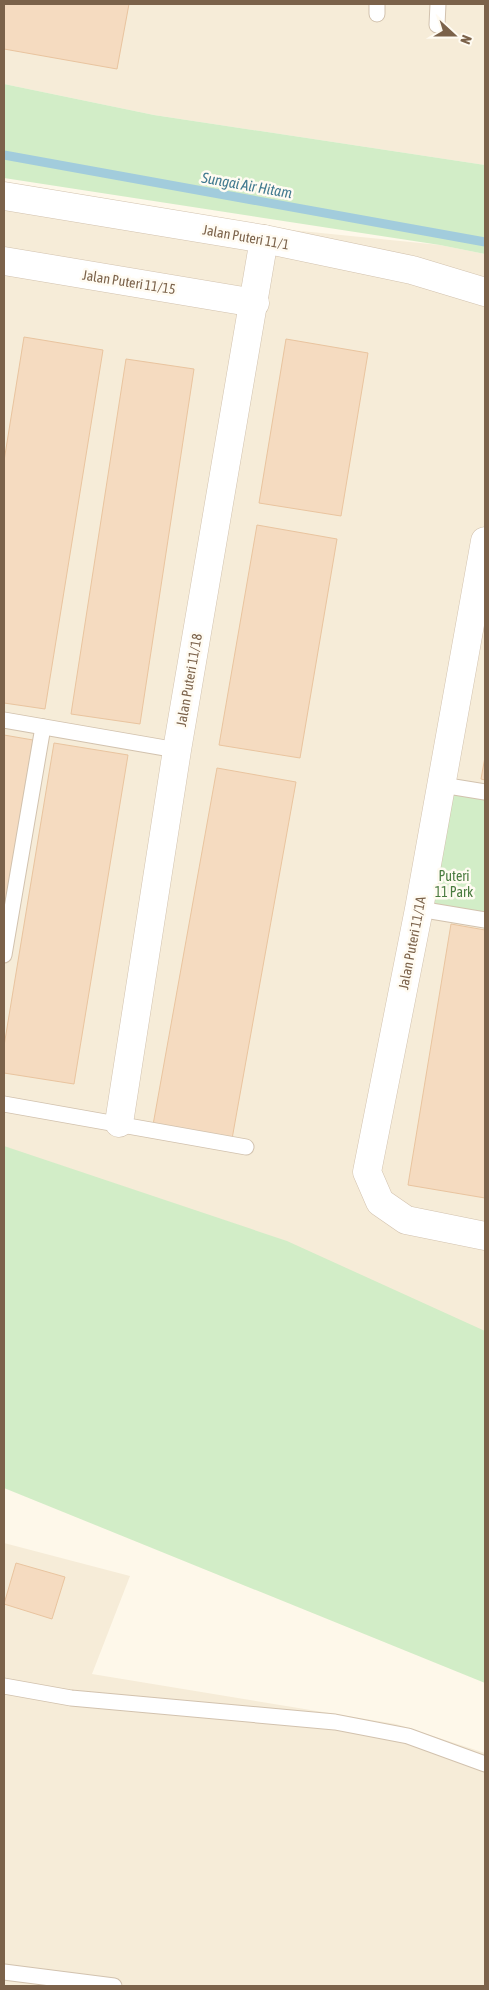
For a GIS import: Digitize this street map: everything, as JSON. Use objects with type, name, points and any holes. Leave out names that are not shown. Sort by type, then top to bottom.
[{"type":"street","name":"Jalan Puteri 11/1","points":[[4,196],[264,239],[412,270],[485,292]]},
{"type":"street","name":"Jalan Puteri 11/18","points":[[119,1123],[177,750],[264,239]]},
{"type":"street","name":"Jalan Puteri 11/15","points":[[4,261],[254,303]]},
{"type":"street","name":"Jalan Puteri 11/1A","points":[[485,541],[419,909],[367,1172],[380,1202],[406,1220],[485,1236]]},
{"type":"lane","points":[[437,25],[438,4]]},
{"type":"lane","points":[[4,720],[177,750]]},
{"type":"lane","points":[[4,955],[43,727]]},
{"type":"lane","points":[[442,785],[485,792]]},
{"type":"lane","points":[[419,909],[485,920]]},
{"type":"lane","points":[[4,1104],[246,1147]]},
{"type":"lane","points":[[4,1686],[71,1698],[335,1722],[408,1736],[485,1764]]},
{"type":"lane","points":[[4,1972],[114,1986]]},
{"type":"shaded area","points":[[4,4],[485,4],[485,165],[154,115],[4,84]]},
{"type":"shaded area","points":[[4,201],[440,245],[485,254],[485,1358],[4,1186]]},
{"type":"shaded area","points":[[4,1543],[130,1576],[92,1674],[396,1724],[485,1753],[485,1986],[4,1986]]},
{"type":"green space","points":[[4,84],[154,115],[485,165],[485,254],[440,245],[4,178]]},
{"type":"green space","name":"Puteri 11 Park","points":[[442,785],[485,792],[485,920],[419,909]]},
{"type":"green space","points":[[4,1146],[287,1241],[485,1331],[485,1683],[4,1488]]},
{"type":"building","points":[[4,4],[129,4],[117,69],[4,49]]},
{"type":"building","points":[[24,337],[103,350],[45,709],[4,703],[4,461]]},
{"type":"building","points":[[286,339],[368,353],[341,516],[259,503]]},
{"type":"building","points":[[126,359],[194,369],[140,724],[71,714]]},
{"type":"building","points":[[257,525],[337,539],[300,758],[219,745]]},
{"type":"building","points":[[4,735],[33,740],[4,911]]},
{"type":"building","points":[[54,743],[128,755],[74,1084],[4,1073],[4,1046]]},
{"type":"building","points":[[485,757],[485,780],[481,779]]},
{"type":"building","points":[[217,768],[296,782],[232,1139],[153,1125]]},
{"type":"building","points":[[451,924],[485,930],[485,1198],[408,1185]]},
{"type":"building","points":[[16,1563],[65,1577],[52,1619],[4,1604]]},
{"type":"waterway","name":"Sungai Air Hitam","points":[[4,155],[485,242]]}]
